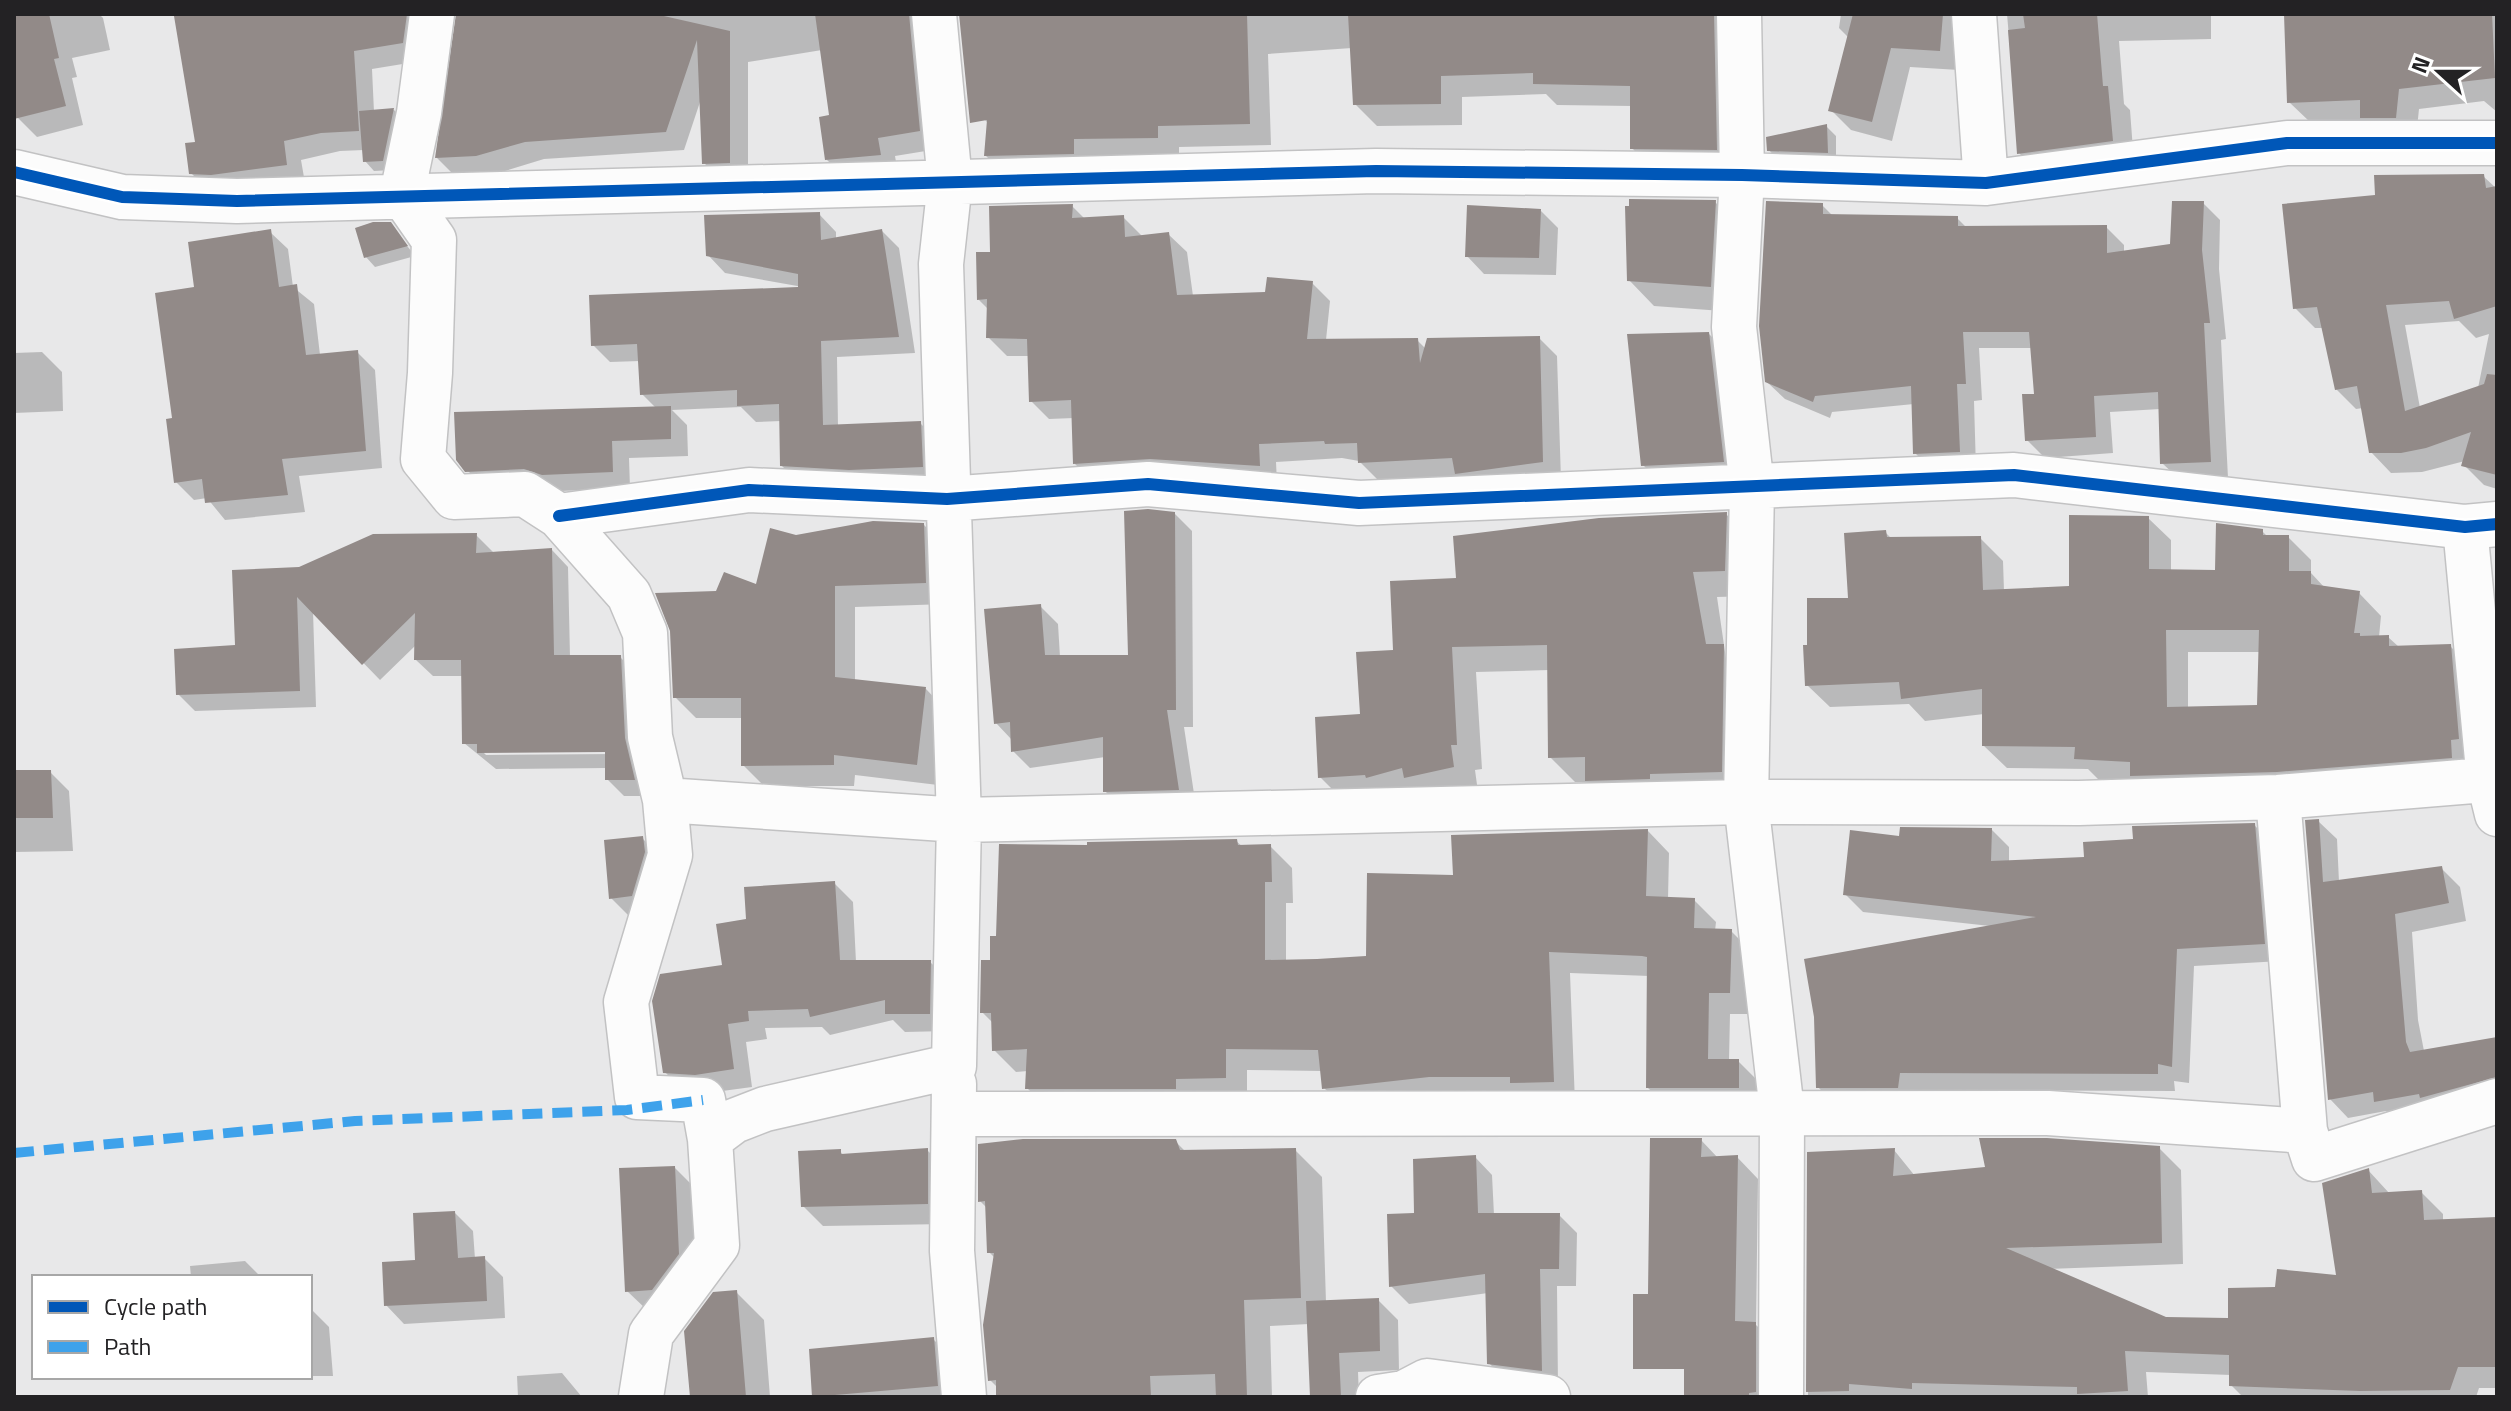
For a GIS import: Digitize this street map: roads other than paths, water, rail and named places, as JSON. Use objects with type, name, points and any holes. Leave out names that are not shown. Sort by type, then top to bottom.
[{"type":"street","points":[[432,14],[419,113],[402,194],[434,240],[430,373],[423,459],[454,497],[525,494],[559,516],[629,595],[645,633],[650,737],[665,800],[670,855],[626,1002],[637,1097],[703,1100],[710,1139],[717,1245],[651,1334],[641,1397]]},
{"type":"street","points":[[934,14],[950,182],[941,264],[959,820],[952,1251],[964,1397]]},
{"type":"street","points":[[1739,14],[1742,175],[1734,327],[1752,488],[1746,802],[1782,1111],[1781,1397]]},
{"type":"street","points":[[1974,14],[1986,183]]},
{"type":"street","points":[[14,172],[122,197],[237,201],[402,194],[1376,171],[1742,175],[1986,183],[2287,143],[2497,143]]},
{"type":"street","points":[[559,516],[749,490],[947,499],[1148,484],[1359,503],[2014,475],[2481,526],[2494,791],[2079,803],[1746,802],[959,820],[665,800]]},
{"type":"street","points":[[2278,797],[2305,1131],[2314,1159],[2497,1101]]},
{"type":"street","points":[[710,1139],[734,1121],[765,1109],[954,1066]]},
{"type":"street","points":[[955,1114],[1280,1112],[1546,1116],[1782,1111],[1945,1115],[2048,1113],[2305,1131]]},
{"type":"street","points":[[1378,1397],[1404,1393],[1427,1381],[1548,1397]]}]
